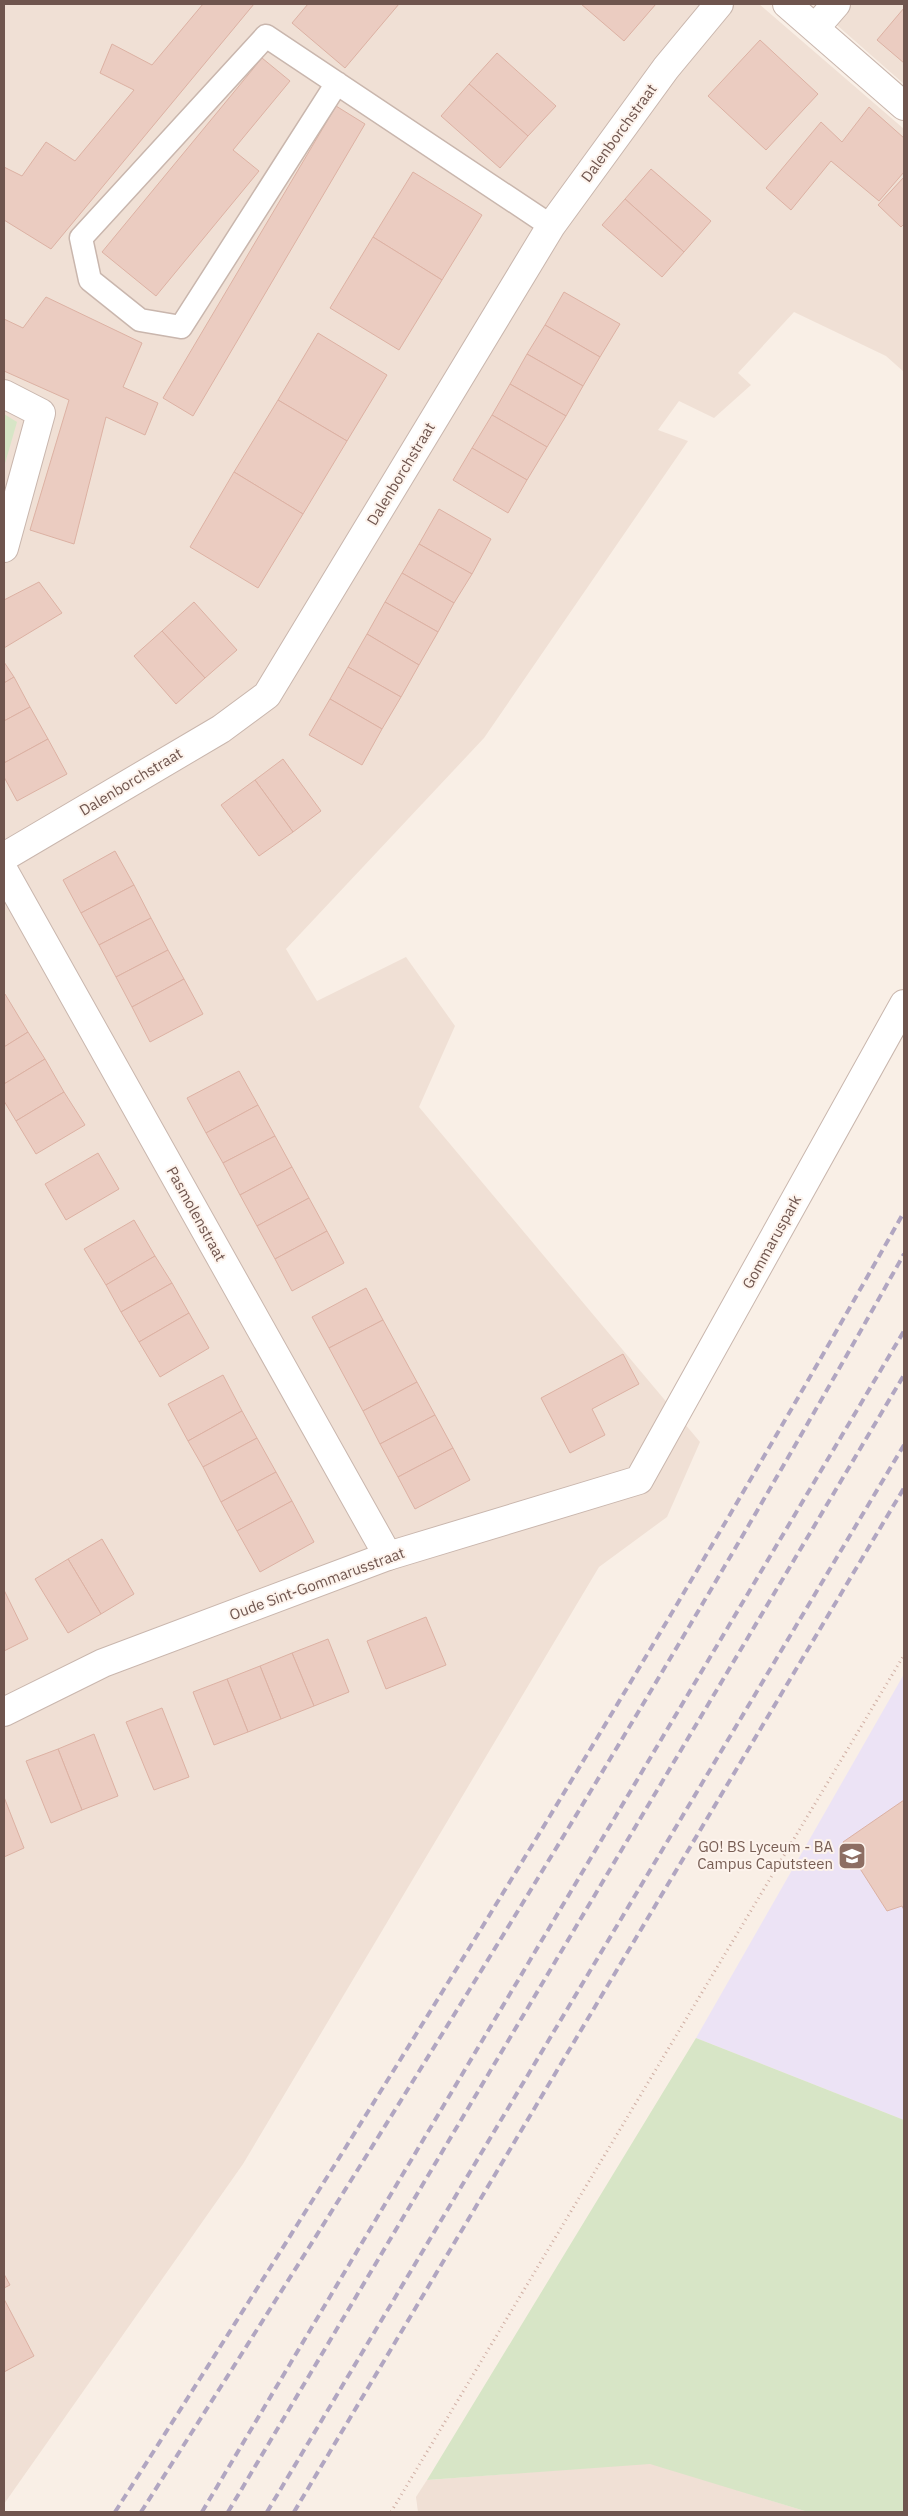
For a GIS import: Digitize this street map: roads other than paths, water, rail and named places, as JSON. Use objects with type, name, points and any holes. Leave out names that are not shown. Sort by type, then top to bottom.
[{"type":"street","name":"Dalenborchstraat","points":[[4,857],[221,729],[267,695],[551,226],[666,68],[719,4]]},
{"type":"street","points":[[787,4],[816,27],[904,106]]},
{"type":"street","points":[[816,27],[836,4]]},
{"type":"street","points":[[4,394],[41,413],[4,548]]},
{"type":"street","name":"Pasmolenstraat","points":[[4,871],[388,1556]]},
{"type":"street","name":"Gommaruspark","points":[[639,1480],[904,1004]]},
{"type":"street","name":"Oude Sint-Gommarusstraat","points":[[4,1712],[103,1663],[388,1556],[639,1480]]},
{"type":"lane","points":[[337,83],[181,327],[140,320],[90,280],[81,238],[266,36],[337,83],[551,226]]},
{"type":"railway","points":[[115,2512],[419,2030],[617,1705],[714,1542],[904,1212]]},
{"type":"railway","points":[[141,2512],[338,2201],[532,1889],[721,1573],[904,1254]]},
{"type":"railway","points":[[202,2512],[904,1331]]},
{"type":"railway","points":[[228,2512],[904,1375]]},
{"type":"railway","points":[[267,2512],[904,1445]]},
{"type":"railway","points":[[294,2512],[904,1488]]},
{"type":"place","name":"GO! BS Lyceum - BA Campus Caputsteen","points":[[852,1856]]}]
